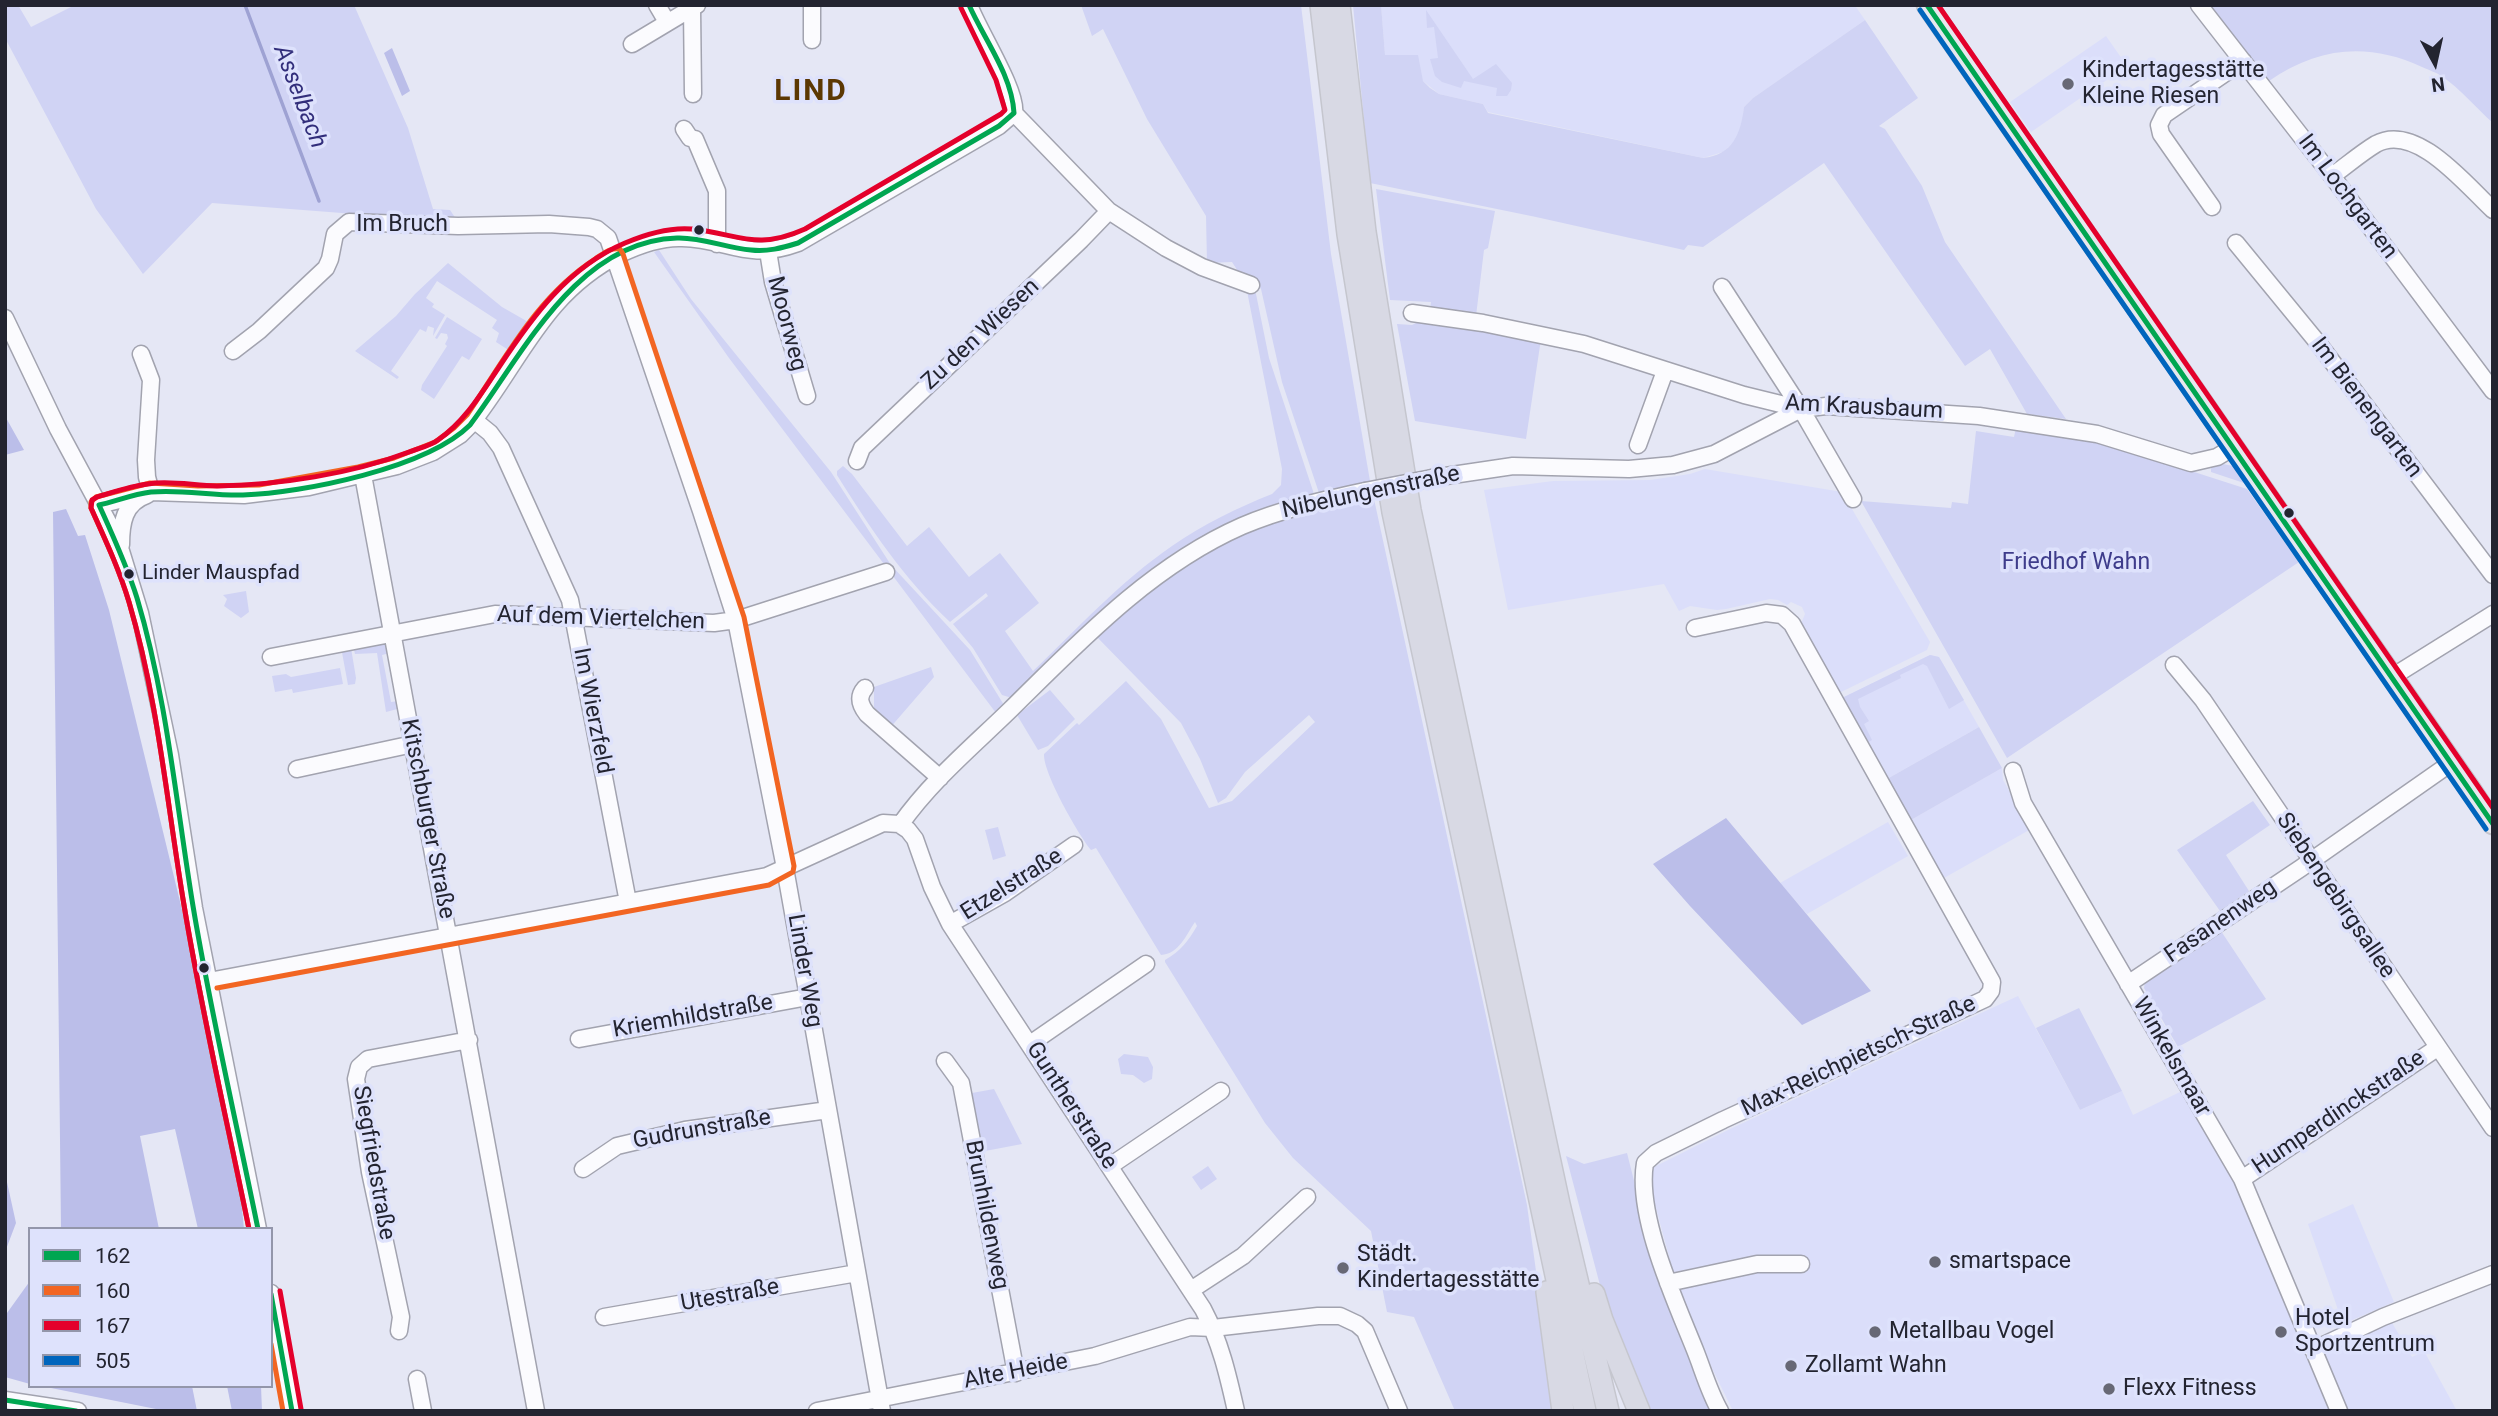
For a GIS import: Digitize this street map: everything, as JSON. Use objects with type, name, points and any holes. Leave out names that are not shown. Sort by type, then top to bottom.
[{"type":"highway","points":[[1321,5],[1348,234],[1392,512],[1585,1411]]},
{"type":"highway","points":[[1339,5],[1365,232],[1410,510],[1497,904],[1559,1204],[1608,1411]]},
{"type":"highway","points":[[1534,1175],[1563,1411]]},
{"type":"highway","points":[[1559,1204],[1639,1411]]},
{"type":"main road","points":[[1927,5],[2493,824]]},
{"type":"street","points":[[657,5],[667,22]]},
{"type":"street","points":[[812,5],[812,40]]},
{"type":"street","points":[[99,505],[154,492],[260,494],[309,487],[397,466],[439,450],[460,435],[474,420],[550,308],[585,276],[615,257],[634,248],[671,238],[696,239],[746,251],[768,251],[787,247],[809,237],[999,126],[1014,113],[1016,106],[1012,92],[969,5]]},
{"type":"street","name":"Im Lochgarten","points":[[2199,5],[2332,176],[2493,391]]},
{"type":"street","points":[[632,44],[695,6]]},
{"type":"street","points":[[693,94],[695,6]]},
{"type":"street","points":[[2212,207],[2161,134],[2159,125],[2164,115],[2243,61]]},
{"type":"street","points":[[1014,113],[1109,211],[1166,248],[1202,267],[1251,285]]},
{"type":"street","points":[[684,129],[690,138],[695,139],[717,191],[717,244]]},
{"type":"street","points":[[2332,176],[2378,143],[2407,140],[2426,148],[2493,210]]},
{"type":"street","name":"Zu den Wiesen","points":[[857,461],[862,448],[1109,211]]},
{"type":"street","name":"Im Bruch","points":[[233,351],[259,331],[326,268],[335,234],[349,222],[581,226],[603,233],[611,243],[615,257]]},
{"type":"street","name":"Im Bienengarten","points":[[2236,243],[2318,343],[2493,575]]},
{"type":"street","name":"Moorweg","points":[[768,251],[773,282],[807,396]]},
{"type":"street","name":"Linder Weg","points":[[615,257],[736,620],[785,868],[881,1405]]},
{"type":"street","points":[[1722,287],[1801,409],[1853,499]]},
{"type":"street","name":"Am Krausbaum","points":[[1412,313],[1483,323],[1569,340],[1744,396],[1801,409],[1826,406],[1979,416],[2097,434],[2191,464],[2217,457],[2234,447]]},
{"type":"street","points":[[5,318],[121,551],[140,612],[155,676],[194,908],[258,1227]]},
{"type":"street","points":[[141,354],[151,380],[146,460],[147,477],[154,492]]},
{"type":"street","points":[[1638,445],[1665,371]]},
{"type":"street","name":"Nibelungenstraße","points":[[900,825],[924,793],[1119,607],[1170,567],[1240,527],[1319,500],[1432,478],[1513,466],[1629,469],[1674,465],[1714,454],[1801,409]]},
{"type":"street","name":"Im Wierzfeld","points":[[474,420],[490,433],[501,448],[564,585],[575,616],[628,902]]},
{"type":"street","points":[[78,467],[101,486],[131,496]]},
{"type":"street","name":"Kitschburger Straße","points":[[363,475],[536,1411]]},
{"type":"street","points":[[121,551],[124,515],[133,503],[154,492]]},
{"type":"street","name":"Auf dem Viertelchen","points":[[271,657],[495,614],[714,623],[736,620],[886,572]]},
{"type":"street","name":"Max-Reichpietsch-Straße","points":[[1695,628],[1766,613],[1783,615],[1792,624],[1992,982],[1991,991],[1984,999],[1649,1156],[1643,1172],[1644,1199],[1668,1283],[1720,1411]]},
{"type":"street","points":[[2392,677],[2493,614]]},
{"type":"street","name":"Siebengebirgsallee","points":[[2174,665],[2203,700],[2493,1128]]},
{"type":"street","points":[[865,688],[860,701],[867,715],[940,778]]},
{"type":"street","points":[[297,769],[413,744]]},
{"type":"street","name":"Fasanenweg","points":[[2128,984],[2451,763]]},
{"type":"street","name":"Winkelsmaar","points":[[2013,771],[2023,803],[2242,1179],[2339,1411]]},
{"type":"street","points":[[209,981],[767,876],[883,823],[900,825]]},
{"type":"street","name":"Guntherstraße","points":[[900,825],[915,839],[932,887],[950,924],[1191,1290],[1213,1328],[1236,1411]]},
{"type":"street","name":"Etzelstraße","points":[[950,924],[1005,893],[1074,845]]},
{"type":"street","points":[[1030,1044],[1146,964]]},
{"type":"street","name":"Kriemhildstraße","points":[[579,1039],[808,997]]},
{"type":"street","name":"Siegfriedstraße","points":[[399,1331],[401,1317],[370,1171],[356,1079],[359,1067],[369,1059],[469,1040]]},
{"type":"street","name":"Humperdinckstraße","points":[[2242,1179],[2437,1048]]},
{"type":"street","name":"Brunhildenweg","points":[[944,1062],[961,1083],[1016,1373]]},
{"type":"street","points":[[1110,1166],[1221,1091]]},
{"type":"street","name":"Gudrunstraße","points":[[583,1169],[617,1146],[685,1130],[828,1110]]},
{"type":"street","points":[[1191,1290],[1243,1256],[1307,1197]]},
{"type":"street","points":[[1668,1283],[1757,1264],[1801,1264]]},
{"type":"street","name":"Utestraße","points":[[604,1317],[857,1273]]},
{"type":"street","points":[[2313,1350],[2383,1317],[2493,1274]]},
{"type":"street","points":[[273,1305],[292,1411]]},
{"type":"street","name":"Alte Heide","points":[[817,1411],[881,1405],[1095,1356],[1190,1327],[1213,1328],[1318,1316],[1340,1316],[1365,1331],[1399,1411]]},
{"type":"street","points":[[417,1379],[424,1411]]},
{"type":"street","points":[[280,1411],[288,1392]]},
{"type":"street","points":[[5,1400],[78,1411]]},
{"type":"shaded area","points":[[1381,5],[1858,5],[1856,7],[1865,20],[1753,98],[1744,107],[1742,128],[1736,140],[1723,152],[1703,158],[1488,112],[1483,104],[1439,94],[1385,56]]},
{"type":"shaded area","name":"Kindertagesstätte Kleine Riesen","points":[[2106,36],[2127,66],[2031,132],[2010,102]]},
{"type":"shaded area","points":[[392,48],[410,91],[402,96],[384,53]]},
{"type":"shaded area","points":[[5,416],[24,450],[5,455]]},
{"type":"shaded area","points":[[1705,469],[1842,492],[1930,642],[1927,650],[1839,693],[1800,626],[1805,614],[1802,607],[1791,602],[1787,605],[1770,599],[1726,609],[1690,606],[1679,611],[1664,584],[1508,610],[1484,490],[1553,481],[1650,480]]},
{"type":"shaded area","points":[[66,509],[78,536],[85,535],[109,610],[185,922],[236,1147],[244,1227],[198,1227],[175,1129],[140,1136],[159,1227],[61,1227],[53,512]]},
{"type":"shaded area","points":[[1930,655],[1939,657],[1979,727],[1887,779],[1842,698]]},
{"type":"shaded area","points":[[2002,768],[2003,780],[2031,829],[1944,878],[1911,820]]},
{"type":"shaded area","points":[[1726,818],[1871,991],[1802,1025],[1653,864]]},
{"type":"shaded area","points":[[1888,822],[1908,856],[1807,914],[1780,883]]},
{"type":"shaded area","points":[[2018,996],[2080,1110],[2122,1091],[2133,1115],[2184,1090],[2242,1194],[2312,1364],[2341,1344],[2391,1321],[2412,1357],[2424,1351],[2457,1411],[1733,1411],[1706,1356],[1673,1271],[1653,1197],[1652,1168],[1730,1129]]},
{"type":"shaded area","points":[[5,1173],[16,1223],[5,1252]]},
{"type":"shaded area","points":[[2353,1204],[2394,1302],[2343,1324],[2308,1224]]},
{"type":"shaded area","points":[[28,1284],[28,1383],[5,1377],[7,1313]]},
{"type":"shaded area","points":[[51,1388],[192,1388],[197,1411],[166,1411]]},
{"type":"shaded area","points":[[227,1388],[261,1388],[262,1411],[232,1411]]},
{"type":"green space","points":[[5,5],[18,5],[31,27],[75,5],[354,5],[408,128],[433,209],[450,210],[456,219],[420,219],[212,203],[143,274],[96,209],[5,38]]},
{"type":"green space","points":[[1081,5],[1301,5],[1331,254],[1370,481],[1319,493],[1282,382],[1261,289],[1256,282],[1241,276],[1232,262],[1207,263],[1206,216],[1147,119],[1103,29],[1092,36]]},
{"type":"green space","points":[[1353,5],[1381,5],[1385,55],[1418,55],[1423,81],[1439,94],[1483,104],[1488,113],[1703,158],[1722,152],[1734,141],[1741,126],[1744,107],[1753,98],[1865,20],[1918,98],[1879,126],[1885,129],[1922,186],[1945,242],[2066,419],[2027,414],[1990,349],[1965,366],[1824,163],[1703,247],[1688,245],[1684,250],[1370,183]]},
{"type":"green space","points":[[2208,5],[2493,5],[2493,123],[2455,86],[2439,75],[2402,59],[2382,54],[2363,51],[2325,55],[2306,61],[2269,81]]},
{"type":"green space","points":[[1426,10],[1473,79],[1496,64],[1512,83],[1507,96],[1496,96],[1497,88],[1464,81],[1461,88],[1442,82],[1435,76],[1430,59],[1438,58],[1434,27],[1427,28]]},
{"type":"green space","points":[[1376,189],[1495,211],[1488,248],[1484,250],[1476,316],[1430,310],[1431,302],[1390,300]]},
{"type":"green space","points":[[659,250],[691,299],[831,472],[891,565],[970,650],[1004,705],[996,713],[729,358],[654,252]]},
{"type":"green space","points":[[448,263],[502,307],[530,323],[510,351],[496,342],[499,333],[492,328],[497,320],[437,281],[426,298],[434,304],[432,307],[445,315],[433,336],[434,328],[428,326],[426,332],[420,329],[391,371],[399,377],[397,379],[355,351],[396,316]]},
{"type":"green space","points":[[1246,286],[1256,294],[1269,358],[1314,494],[1229,525],[1012,698],[1002,695],[973,648],[953,624],[988,596],[986,593],[950,622],[933,606],[889,552],[849,495],[837,471],[843,466],[852,474],[907,546],[929,527],[969,577],[1000,553],[1039,603],[1005,631],[1033,671],[1100,606],[1153,560],[1196,531],[1272,494],[1281,485],[1282,469]]},
{"type":"green space","points":[[447,317],[482,339],[469,360],[462,356],[434,399],[421,390],[447,346],[447,334],[441,333],[435,338]]},
{"type":"green space","points":[[1422,320],[1541,339],[1526,439],[1415,421],[1397,324],[1412,325]]},
{"type":"green space","name":"Friedhof Wahn","points":[[2016,428],[2098,441],[2247,489],[2299,562],[2007,758],[1861,501],[1951,508],[1952,502],[1968,504],[1976,431],[2014,437]]},
{"type":"green space","points":[[2223,464],[2233,466],[2244,483],[2211,472],[2211,468]]},
{"type":"green space","points":[[1362,497],[1362,501],[1374,499],[1527,1205],[1555,1411],[1455,1411],[1414,1317],[1387,1312],[1371,1231],[1293,1158],[1265,1123],[1165,962],[1187,941],[1197,926],[1195,922],[1177,948],[1161,955],[1096,848],[1091,850],[1078,831],[1055,789],[1045,763],[1044,754],[1126,681],[1161,719],[1209,808],[1232,801],[1315,722],[1309,715],[1245,772],[1226,798],[1218,803],[1200,759],[1181,723],[1095,635],[1157,584],[1224,542],[1284,516]]},
{"type":"green space","points":[[246,591],[249,612],[241,618],[224,606],[227,599],[223,595]]},
{"type":"green space","points":[[380,640],[388,646],[390,653],[382,655],[391,702],[399,701],[401,708],[386,712],[377,653],[355,654],[353,645]]},
{"type":"green space","points":[[341,647],[351,648],[355,684],[348,685]]},
{"type":"green space","points":[[1930,655],[1939,657],[1964,700],[1949,709],[1927,666],[1923,664],[1858,699],[1869,721],[1864,724],[1872,740],[1867,743],[1842,698]]},
{"type":"green space","points":[[931,667],[934,677],[889,729],[874,712],[874,687]]},
{"type":"green space","points":[[340,668],[343,684],[293,693],[292,689],[275,692],[272,676],[286,674],[291,677]]},
{"type":"green space","points":[[1050,690],[1075,719],[1048,746],[1038,750],[1017,715]]},
{"type":"green space","points":[[1979,727],[2002,768],[1911,820],[1887,779]]},
{"type":"green space","points":[[2253,801],[2270,825],[2226,855],[2249,891],[2220,911],[2177,850]]},
{"type":"green space","points":[[998,827],[1006,856],[993,860],[985,830]]},
{"type":"green space","points":[[2221,931],[2266,999],[2178,1047],[2144,988],[2145,982]]},
{"type":"green space","points":[[2079,1008],[2122,1091],[2080,1110],[2036,1028]]},
{"type":"green space","points":[[1124,1054],[1148,1057],[1153,1067],[1152,1079],[1144,1083],[1133,1075],[1121,1074],[1118,1059]]},
{"type":"green space","points":[[994,1089],[1022,1144],[980,1152],[969,1096]]},
{"type":"green space","points":[[1627,1153],[1653,1256],[1713,1411],[1648,1411],[1606,1308],[1566,1156],[1584,1164]]},
{"type":"green space","points":[[1208,1166],[1217,1179],[1201,1190],[1192,1177]]},
{"type":"waterway","name":"Asselbach","points":[[245,5],[319,201]]},
{"type":"transit line","name":"162","points":[[969,5],[1003,71],[1014,113]]},
{"type":"transit line","name":"162","points":[[1927,5],[2493,824]]},
{"type":"transit line","name":"167","points":[[1938,5],[2493,808]]},
{"type":"transit line","name":"167","points":[[249,1227],[191,946],[147,676],[129,602],[91,508],[92,500],[156,483],[217,486],[314,477],[387,460],[435,442],[448,433],[472,407],[538,312],[553,295],[586,265],[605,253],[641,237],[675,229],[708,231],[760,240],[788,236],[805,229],[1001,114],[1005,110],[996,80],[961,8]]},
{"type":"transit line","name":"505","points":[[1920,10],[2486,829]]},
{"type":"transit line","name":"162","points":[[258,1227],[200,946],[156,674],[133,586],[99,505],[151,492],[243,495],[298,489],[363,475],[425,454],[470,425],[555,307],[581,280],[609,259],[641,244],[677,238],[757,250],[798,243],[999,126],[1014,113]]},
{"type":"transit line","name":"160","points":[[217,988],[769,885],[793,872],[794,866],[744,617],[620,249],[604,253],[574,274],[556,291],[524,330],[467,415],[435,442],[394,458],[358,467],[259,485],[198,486],[150,483],[96,497],[91,502],[91,508],[125,590],[139,639],[161,752],[191,946],[249,1227]]},
{"type":"transit line","name":"167","points":[[280,1291],[301,1409]]},
{"type":"transit line","name":"162","points":[[273,1305],[292,1411]]},
{"type":"transit line","name":"160","points":[[273,1355],[283,1411]]},
{"type":"transit line","name":"162","points":[[5,1400],[76,1411]]},
{"type":"place","name":"Kindertagesstätte Kleine Riesen","points":[[2068,84]]},
{"type":"place","name":"Linder Mauspfad","points":[[129,574]]},
{"type":"place","name":"smartspace","points":[[1935,1262]]},
{"type":"place","name":"Städt. Kindertagesstätte","points":[[1343,1268]]},
{"type":"place","name":"Metallbau Vogel","points":[[1875,1332]]},
{"type":"place","name":"Hotel Sportzentrum","points":[[2281,1332]]},
{"type":"place","name":"Zollamt Wahn","points":[[1791,1366]]},
{"type":"place","name":"Flexx Fitness","points":[[2109,1389]]},
{"type":"district","name":"LIND","points":[[811,92]]}]
